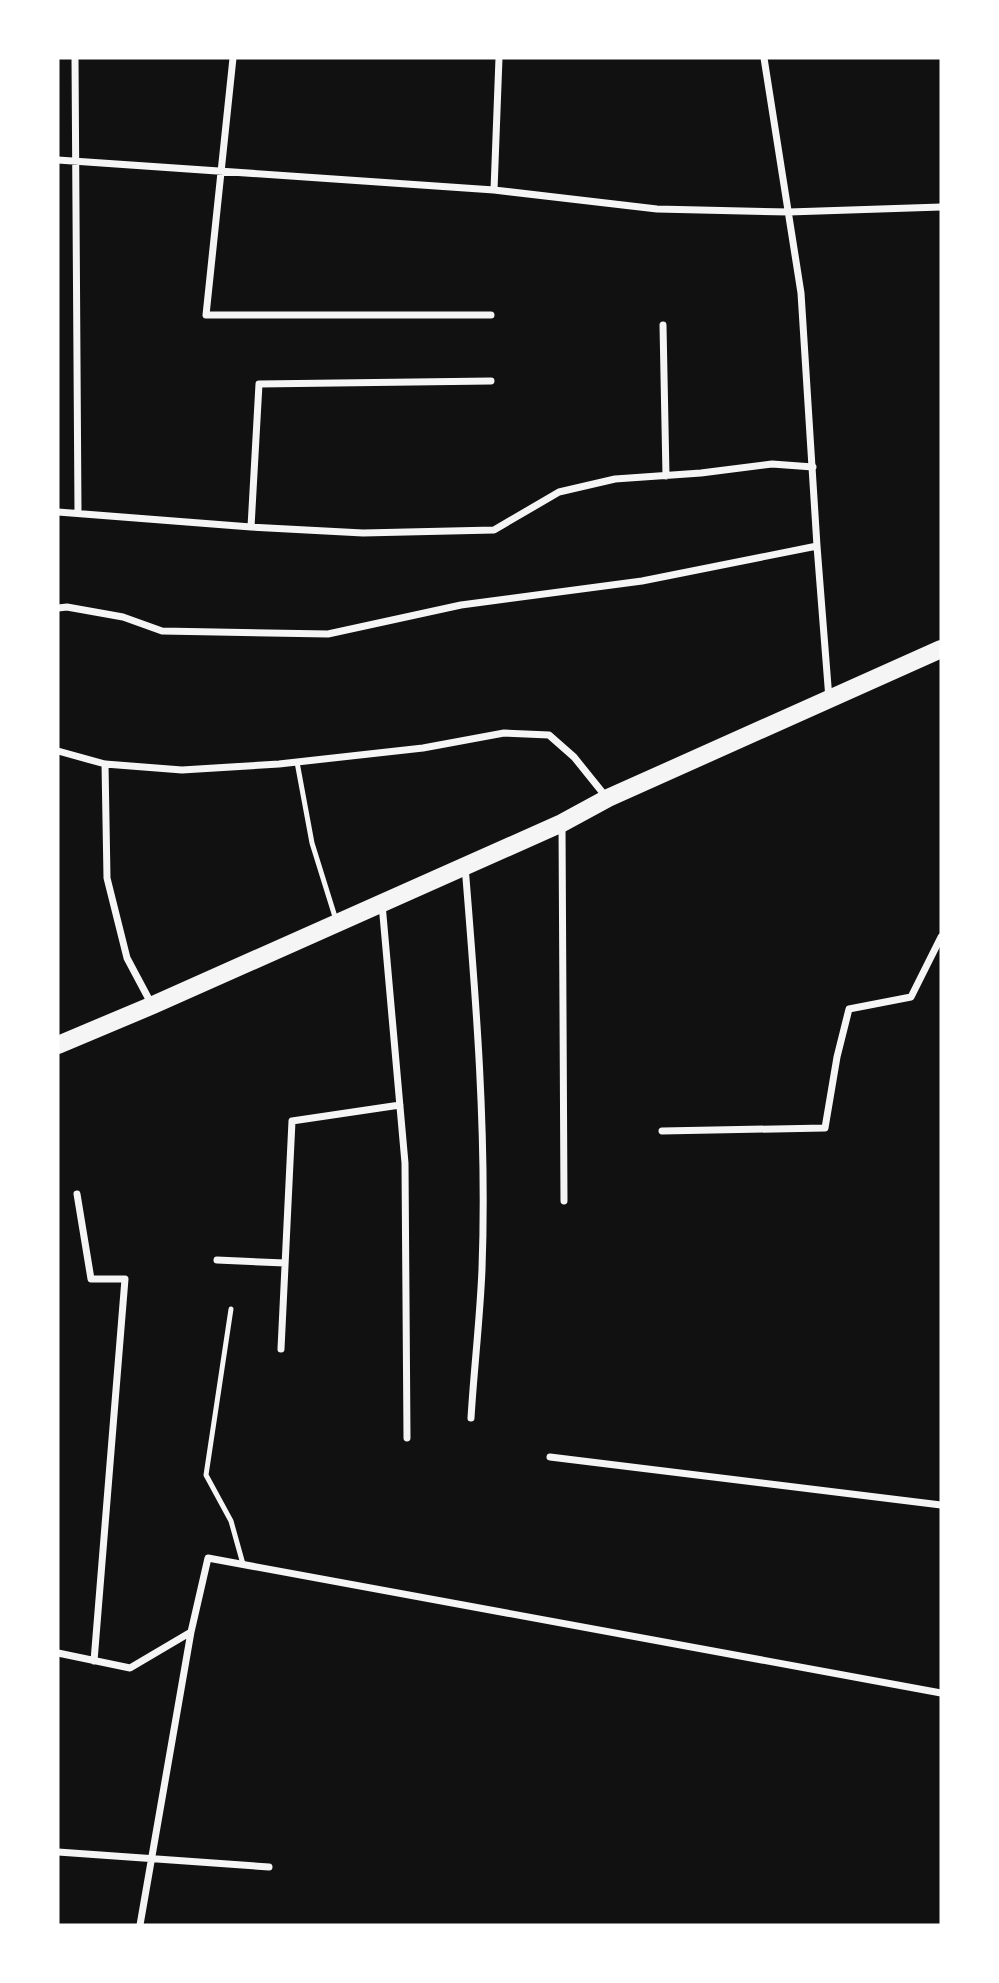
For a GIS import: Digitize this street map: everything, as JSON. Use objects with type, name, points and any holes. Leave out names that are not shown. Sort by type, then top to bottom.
[{"type":"main road","points":[[58,1045],[562,823],[608,798],[941,649]]},
{"type":"street","points":[[75,58],[78,513]]},
{"type":"street","points":[[233,58],[206,316],[491,316]]},
{"type":"street","points":[[494,190],[499,58]]},
{"type":"street","points":[[764,58],[801,293],[829,700]]},
{"type":"street","points":[[58,160],[494,190],[657,209],[789,212],[941,207]]},
{"type":"street","points":[[663,324],[666,476]]},
{"type":"street","points":[[251,527],[259,384],[491,381]]},
{"type":"street","points":[[58,512],[363,533],[494,530],[559,492],[615,479],[772,464],[813,467]]},
{"type":"street","points":[[58,608],[67,607],[123,617],[162,631],[328,634],[461,605],[642,581],[817,546]]},
{"type":"street","points":[[58,751],[105,764],[182,770],[297,762],[424,748],[504,733],[549,735],[574,757],[608,798]]},
{"type":"street","points":[[105,764],[107,878],[127,958],[153,1005]]},
{"type":"street","points":[[562,823],[564,1201]]},
{"type":"street","points":[[465,866],[476,999],[482,1136],[482,1270],[471,1418]]},
{"type":"street","points":[[382,903],[405,1163],[407,1438]]},
{"type":"street","points":[[662,1131],[825,1128],[837,1056],[849,1009],[911,997],[941,937]]},
{"type":"street","points":[[281,1349],[292,1121],[400,1105]]},
{"type":"street","points":[[77,1194],[91,1279],[125,1279],[94,1661]]},
{"type":"street","points":[[217,1260],[285,1263]]},
{"type":"street","points":[[550,1457],[941,1505]]},
{"type":"street","points":[[140,1925],[191,1632],[208,1558],[941,1693]]},
{"type":"street","points":[[58,1653],[131,1668],[191,1632]]},
{"type":"street","points":[[58,1852],[270,1867]]},
{"type":"lane","points":[[297,762],[312,843],[337,923]]},
{"type":"lane","points":[[231,1309],[206,1475],[231,1521],[243,1564]]}]
